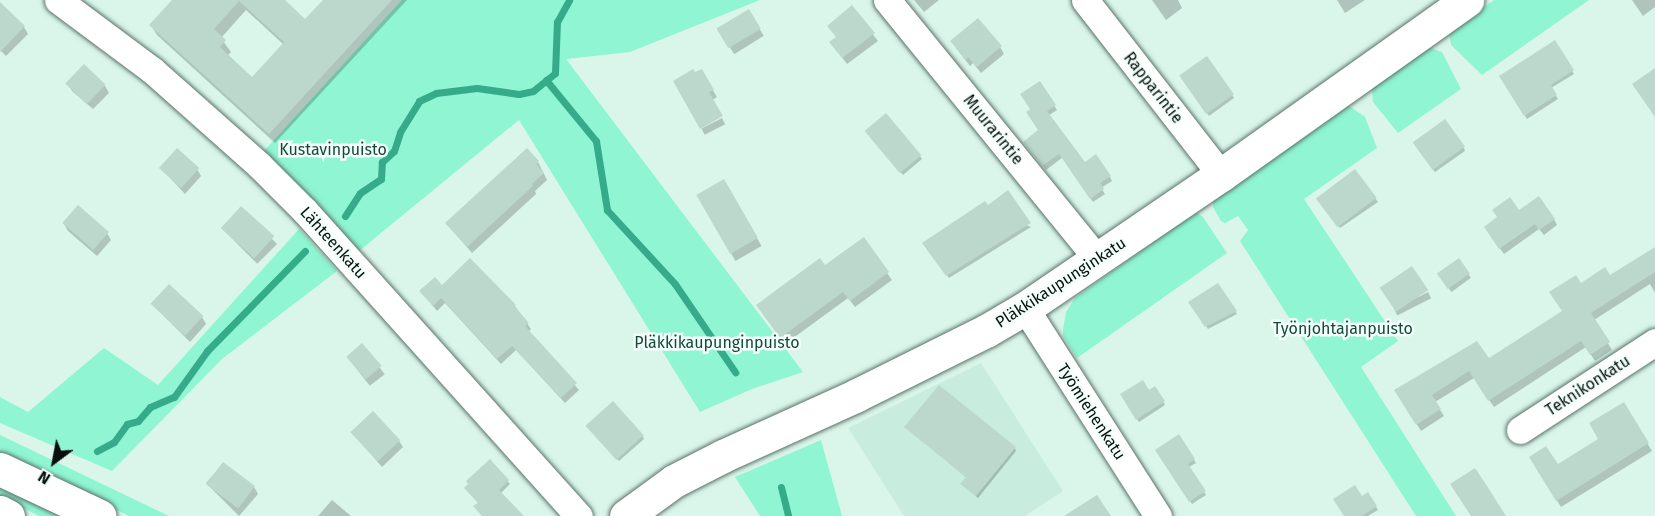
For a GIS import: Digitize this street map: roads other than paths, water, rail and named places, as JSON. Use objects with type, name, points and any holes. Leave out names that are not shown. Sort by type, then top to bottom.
[{"type":"street","name":"Lähteenkatu","points":[[58,0],[152,70],[267,172],[305,211],[579,516]]},
{"type":"street","name":"Muurarintie","points":[[887,0],[1098,260]]},
{"type":"street","name":"Rapparintie","points":[[1085,0],[1221,175]]},
{"type":"street","name":"Pläkkikaupunginkatu","points":[[626,516],[674,482],[723,456],[865,391],[986,331],[1025,308],[1221,175],[1455,3]]},
{"type":"street","name":"Työmiehenkatu","points":[[1025,308],[1158,516]]},
{"type":"street","name":"Teknikonkatu","points":[[1520,430],[1655,342]]},
{"type":"street","points":[[0,469],[100,516]]},
{"type":"street","points":[[0,512],[8,516]]},
{"type":"waterway","points":[[345,216],[360,193],[381,179],[382,162],[394,151],[400,132],[419,101],[436,93],[477,88],[519,94],[533,91],[555,73],[557,22],[569,0]]},
{"type":"waterway","points":[[546,80],[596,141],[607,210],[675,284],[735,372]]},
{"type":"waterway","points":[[97,451],[114,442],[127,424],[138,421],[150,407],[174,397],[207,351],[305,251]]},
{"type":"waterway","points":[[781,487],[788,516]]},
{"type":"park label","name":"Kustavinpuisto","points":[[333,150]]},
{"type":"park label","name":"Työnjohtajanpuisto","points":[[1343,329]]},
{"type":"park label","name":"Pläkkikaupunginpuisto","points":[[717,343]]}]
